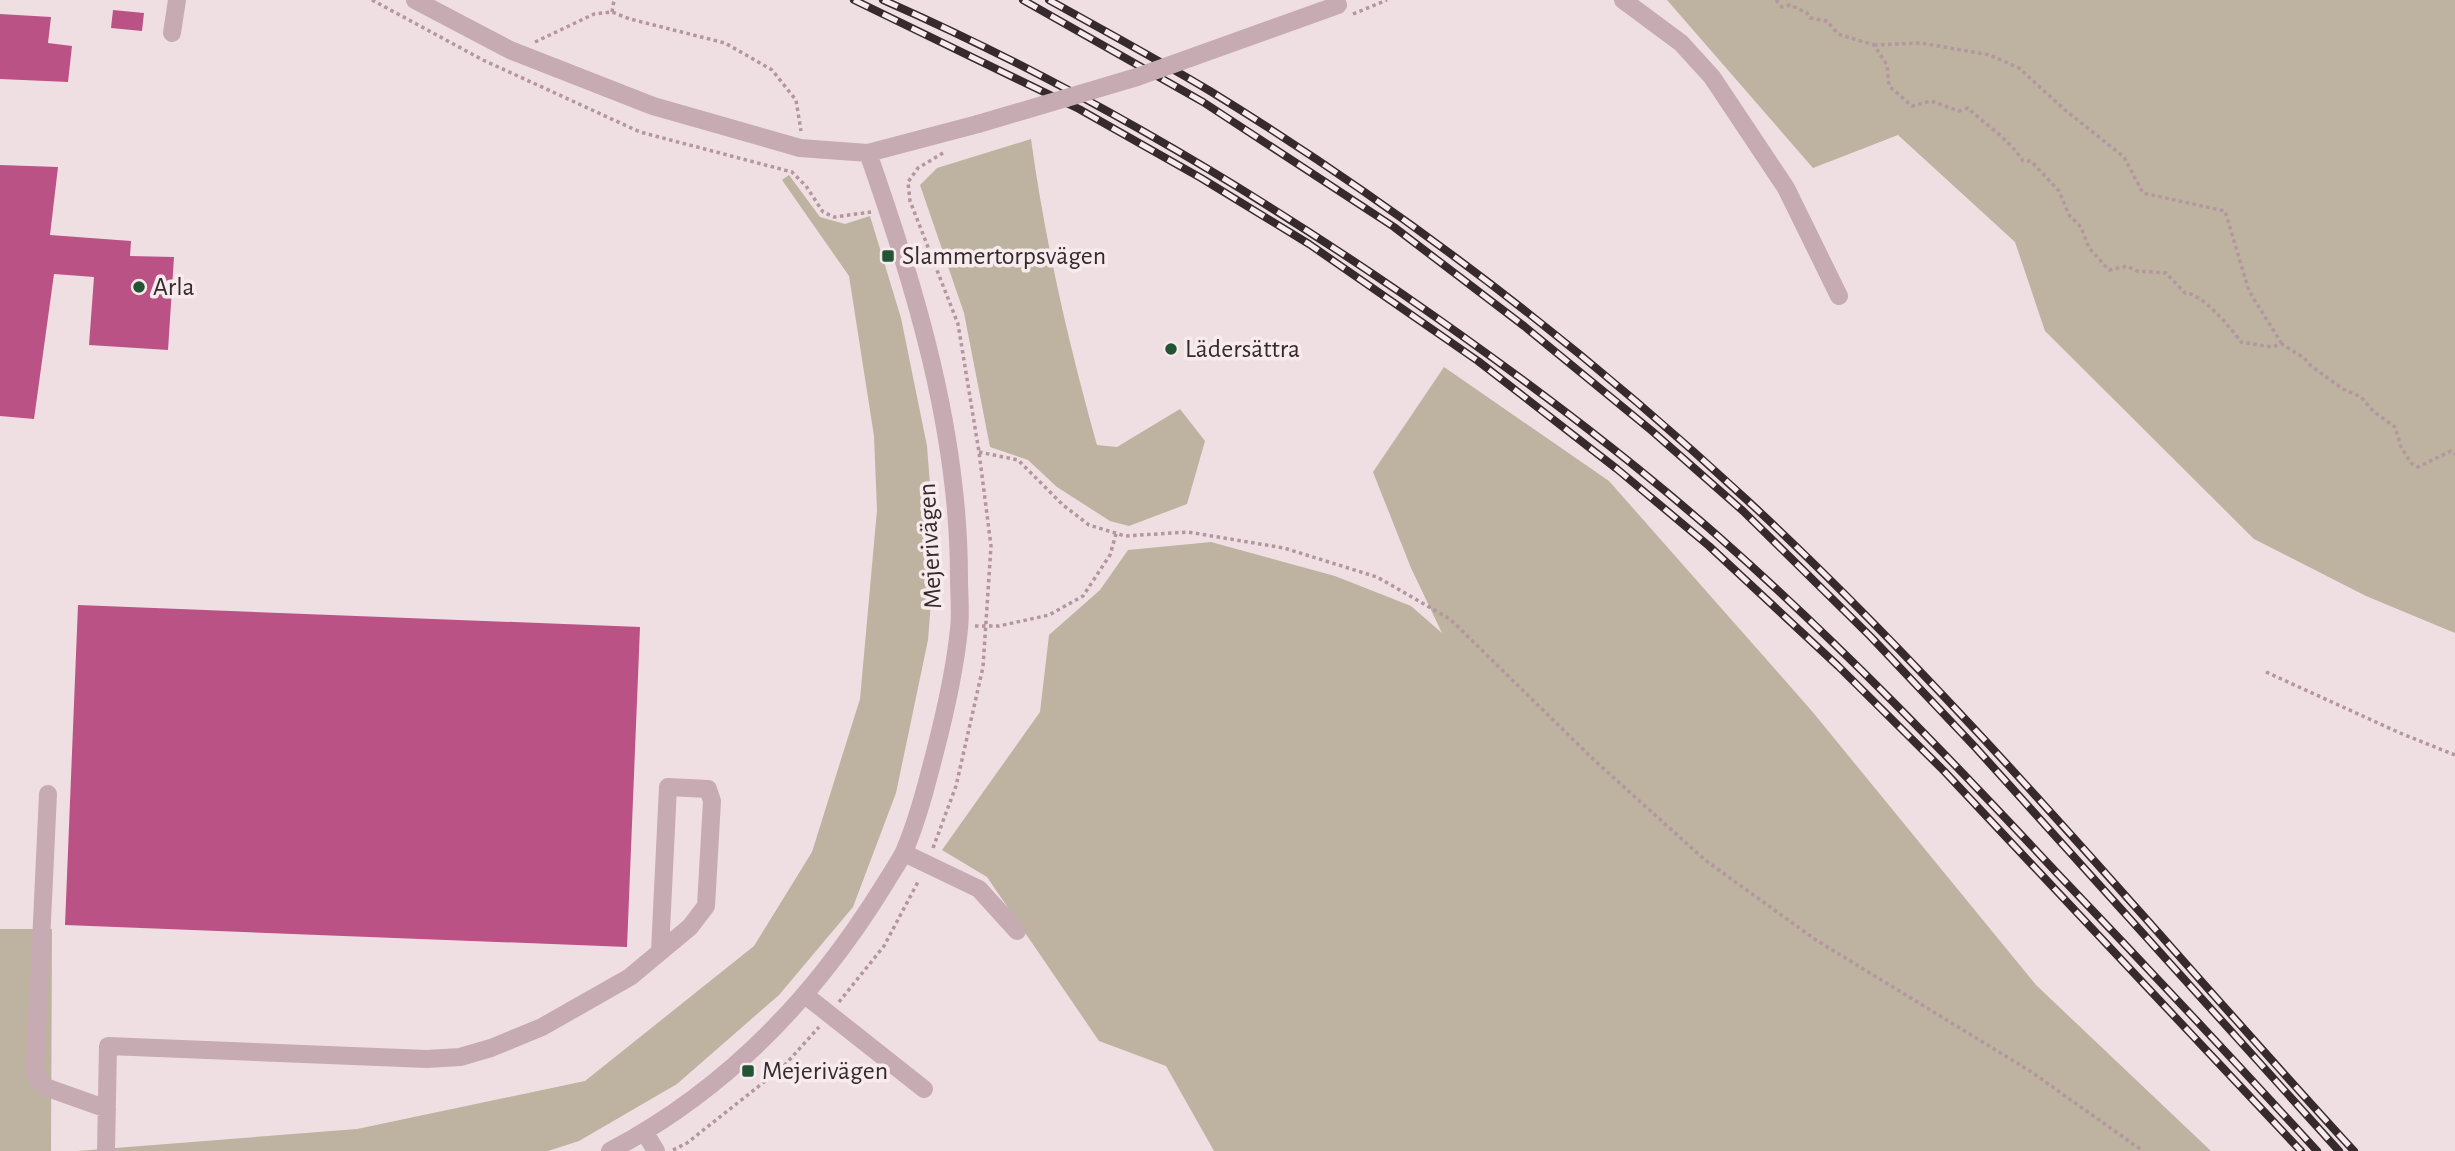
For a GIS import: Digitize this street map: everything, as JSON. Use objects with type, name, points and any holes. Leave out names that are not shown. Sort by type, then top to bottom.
[{"type":"street","points":[[172,33],[177,0]]},
{"type":"street","points":[[415,0],[510,50],[653,106],[800,148],[868,153],[1053,104],[1344,8]]},
{"type":"street","points":[[1623,0],[1681,43],[1712,77],[1786,188],[1839,296]]},
{"type":"street","name":"Mejerivägen","points":[[610,1151],[645,1133],[743,1059],[805,995],[858,928],[904,853],[926,787],[944,716],[960,628],[958,522],[953,471],[934,376],[907,268],[868,153]]},
{"type":"street","points":[[106,1151],[107,1046],[427,1059],[460,1057],[491,1048],[542,1027],[630,977],[690,927],[706,906],[712,800],[708,789],[668,787],[660,951]]},
{"type":"street","points":[[48,794],[36,1069],[39,1082],[48,1088],[107,1109]]},
{"type":"street","points":[[904,853],[979,889],[1017,931]]},
{"type":"street","points":[[805,995],[924,1089]]},
{"type":"street","points":[[645,1133],[656,1151]]},
{"type":"path","points":[[612,12],[614,0]]},
{"type":"path","points":[[1344,8],[1387,0]]},
{"type":"path","points":[[1776,0],[1782,7],[1790,5],[1807,13],[1810,18],[1827,21],[1838,33],[1874,45],[1921,43],[1990,55],[2019,68],[2065,110],[2124,157],[2143,193],[2225,211],[2249,291],[2282,345],[2304,358],[2343,389],[2361,397],[2373,411],[2395,427],[2401,447],[2411,463],[2418,467],[2451,451],[2455,454]]},
{"type":"path","points":[[510,50],[538,41],[594,14],[612,12],[725,43],[772,70],[796,100],[801,130],[800,148]]},
{"type":"path","points":[[1874,45],[1887,65],[1889,86],[1912,106],[1931,101],[1959,111],[1968,108],[2015,148],[2023,161],[2031,161],[2059,191],[2069,215],[2081,227],[2089,248],[2109,270],[2127,266],[2137,271],[2166,273],[2185,293],[2192,293],[2211,307],[2214,314],[2228,324],[2241,342],[2272,347],[2282,345]]},
{"type":"path","points":[[948,151],[918,168],[908,182],[910,201],[958,324],[979,452],[1018,460],[1063,505],[1089,525],[1125,536],[1188,532],[1284,548],[1377,576],[1450,619],[1594,760],[1704,860],[1816,940],[2030,1071],[2143,1151]]},
{"type":"path","points":[[960,628],[999,626],[1049,615],[1083,596],[1110,555],[1116,534]]},
{"type":"path","points":[[2266,672],[2455,755]]},
{"type":"shaded area","points":[[1667,0],[2455,0],[2455,633],[2366,596],[2254,539],[2045,331],[2015,242],[1898,135],[1813,168]]},
{"type":"shaded area","points":[[1031,139],[1059,293],[1097,445],[1117,447],[1180,409],[1205,441],[1187,504],[1129,526],[1110,521],[1057,487],[1028,460],[990,447],[964,313],[920,185],[937,168]]},
{"type":"shaded area","points":[[789,175],[820,217],[845,224],[870,216],[901,318],[927,446],[935,550],[928,640],[896,793],[853,907],[779,995],[677,1084],[579,1141],[548,1151],[77,1151],[357,1129],[585,1081],[754,946],[812,852],[860,699],[877,510],[874,436],[849,276],[782,180]]},
{"type":"shaded area","points":[[1444,367],[1609,481],[1811,710],[2036,985],[2211,1151],[1214,1151],[1166,1066],[1099,1041],[987,877],[942,850],[1040,712],[1049,635],[1100,590],[1128,550],[1211,542],[1335,576],[1411,606],[1442,633],[1411,568],[1373,472]]},
{"type":"shaded area","points":[[0,929],[52,929],[51,1151],[0,1151]]},
{"type":"building","points":[[113,10],[144,13],[142,31],[111,28]]},
{"type":"building","points":[[0,14],[51,17],[48,43],[72,46],[68,82],[0,79]]},
{"type":"building","name":"Arla","points":[[0,165],[58,167],[50,235],[131,241],[130,256],[174,257],[168,350],[89,345],[94,277],[54,274],[34,419],[0,416]]},
{"type":"building","points":[[78,605],[640,627],[627,947],[65,925]]},
{"type":"railway","points":[[854,0],[1079,109],[1201,178],[1309,244],[1478,361],[1617,469],[1709,546],[1838,666],[1944,771],[2301,1151]]},
{"type":"railway","points":[[883,0],[1084,98],[1277,211],[1483,351],[1643,472],[1807,617],[1892,700],[1975,785],[2317,1151]]},
{"type":"railway","points":[[1023,0],[1203,102],[1394,227],[1524,326],[1652,431],[1743,511],[1870,636],[1975,747],[2339,1151]]},
{"type":"railway","points":[[1049,0],[1210,91],[1352,183],[1556,335],[1685,444],[1748,501],[1907,657],[2058,820],[2354,1151]]},
{"type":"place","name":"Slammertorpsvägen","points":[[888,256]]},
{"type":"place","name":"Arla","points":[[139,287]]},
{"type":"place","name":"Lädersättra","points":[[1171,349]]},
{"type":"place","name":"Mejerivägen","points":[[748,1071]]}]
